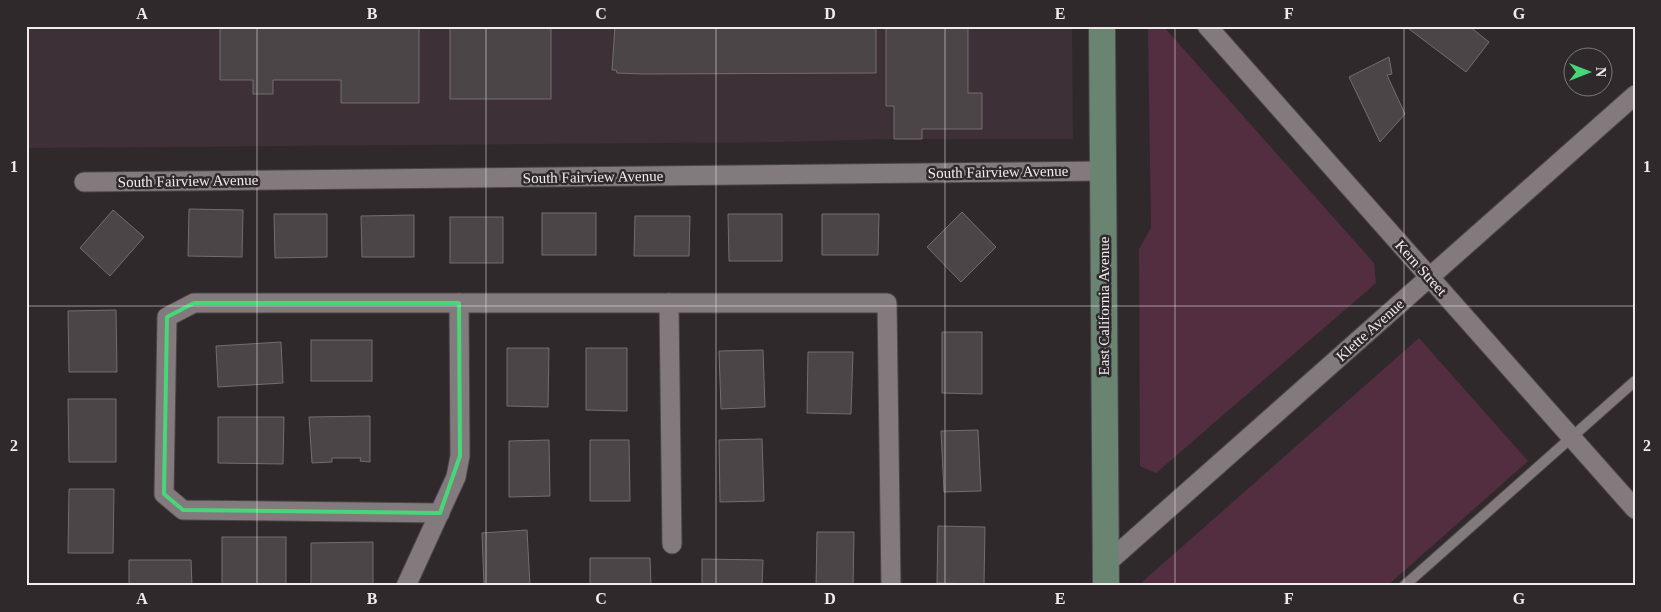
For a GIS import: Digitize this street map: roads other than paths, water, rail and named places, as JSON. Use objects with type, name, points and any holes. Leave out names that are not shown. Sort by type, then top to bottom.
[{"type":"main road","name":"East California Avenue","points":[[1102,26],[1106,575]]},
{"type":"street","name":"Kern Street","points":[[1207,26],[1635,509]]},
{"type":"street","name":"Klette Avenue","points":[[1106,575],[1429,277],[1635,95]]},
{"type":"street","name":"South Fairview Avenue","points":[[84,182],[1103,171]]},
{"type":"street","points":[[440,513],[183,510],[164,494],[167,317],[194,303],[887,303],[891,586]]},
{"type":"street","points":[[406,586],[456,477],[460,456],[459,303]]},
{"type":"street","points":[[669,303],[672,544]]},
{"type":"lane","points":[[1404,586],[1635,381]]}]
